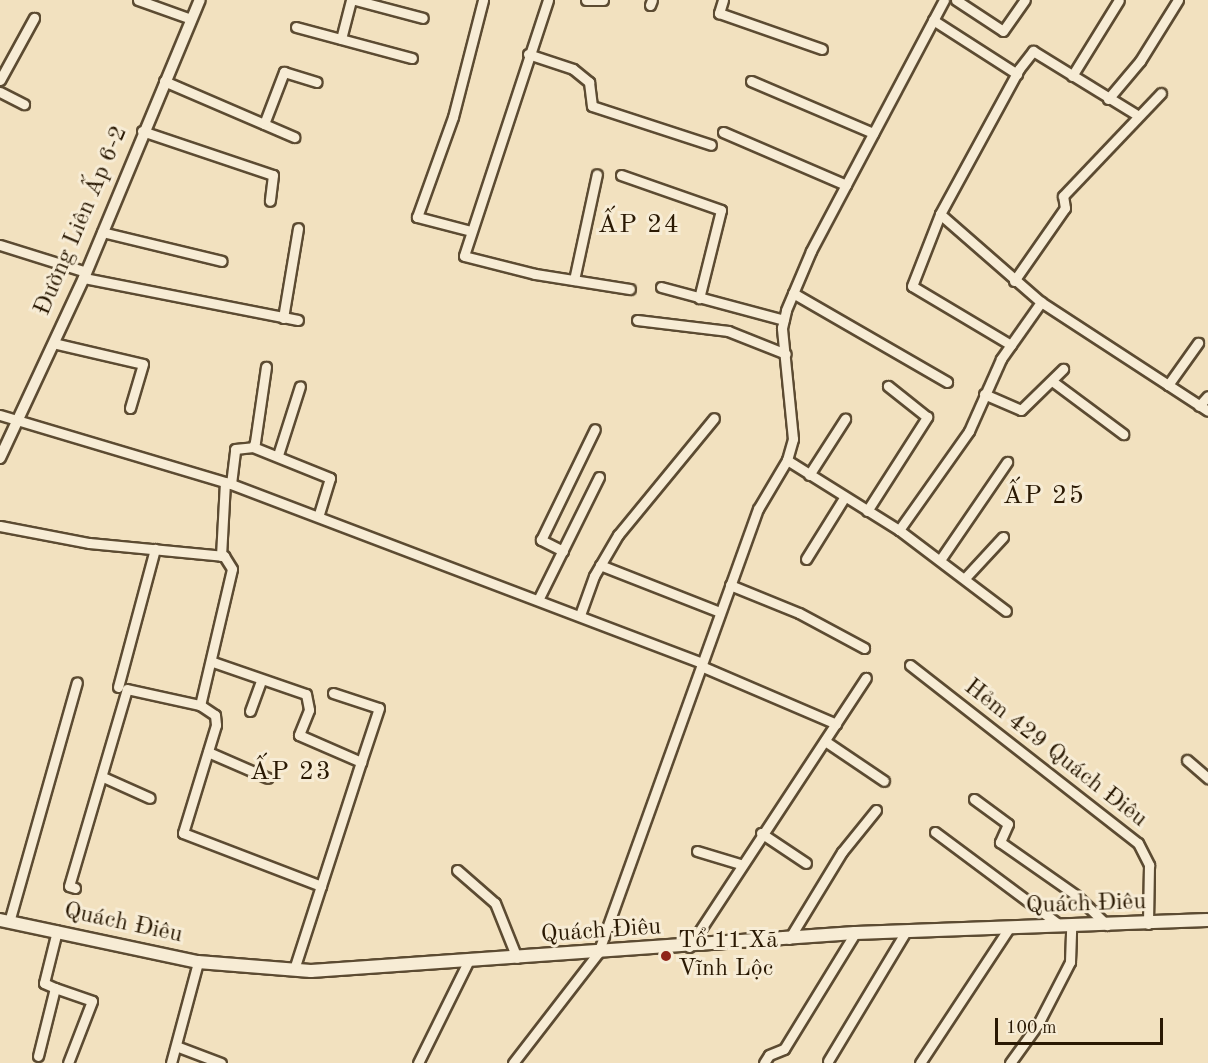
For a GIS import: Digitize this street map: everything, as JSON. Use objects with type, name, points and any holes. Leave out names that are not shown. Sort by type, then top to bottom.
[{"type":"main road","name":"Quách Điêu","points":[[4,921],[198,962],[294,969],[468,962],[855,933],[1208,921]]},
{"type":"street","points":[[138,0],[191,19]]},
{"type":"street","name":"Đường Liên Ấp 6-2","points":[[0,458],[85,275],[142,131],[200,0]]},
{"type":"street","points":[[341,39],[353,0],[423,18]]},
{"type":"street","points":[[471,231],[417,216],[453,117],[483,0]]},
{"type":"street","points":[[548,0],[528,54],[471,231],[466,256],[574,280],[630,289]]},
{"type":"street","points":[[586,0],[603,0]]},
{"type":"street","points":[[723,0],[718,13],[822,49]]},
{"type":"street","points":[[513,1063],[598,952],[758,509],[787,460],[793,439],[784,320],[793,293],[846,185],[944,0]]},
{"type":"street","points":[[956,0],[972,4],[1003,32],[1025,0]]},
{"type":"street","points":[[1072,76],[1119,0]]},
{"type":"street","points":[[1108,99],[1140,61],[1178,0]]},
{"type":"street","points":[[0,80],[34,18]]},
{"type":"street","points":[[933,20],[1017,74]]},
{"type":"street","points":[[296,27],[412,58]]},
{"type":"street","points":[[1011,345],[912,286],[940,214],[1017,74],[1033,51],[1137,116]]},
{"type":"street","points":[[528,54],[573,69],[589,82],[592,106],[711,145]]},
{"type":"street","points":[[264,124],[284,72],[317,82]]},
{"type":"street","points":[[164,81],[294,136]]},
{"type":"street","points":[[751,81],[873,133]]},
{"type":"street","points":[[0,92],[24,104]]},
{"type":"street","points":[[1014,281],[1065,208],[1063,196],[1161,93]]},
{"type":"street","points":[[142,131],[273,175],[270,201]]},
{"type":"street","points":[[723,132],[846,185]]},
{"type":"street","points":[[574,280],[597,174]]},
{"type":"street","points":[[621,175],[721,210],[699,298]]},
{"type":"street","points":[[940,214],[1014,281],[1041,302],[1204,409],[1208,396]]},
{"type":"street","points":[[283,318],[298,228]]},
{"type":"street","points":[[102,232],[222,261]]},
{"type":"street","points":[[0,245],[85,275],[298,320]]},
{"type":"street","points":[[661,287],[784,320]]},
{"type":"street","points":[[793,293],[947,382]]},
{"type":"street","points":[[899,530],[969,431],[984,394],[1011,345],[1041,302]]},
{"type":"street","points":[[637,320],[728,331],[786,354]]},
{"type":"street","points":[[53,343],[143,364],[130,408]]},
{"type":"street","points":[[1167,385],[1198,343]]},
{"type":"street","points":[[253,447],[266,367]]},
{"type":"street","points":[[984,394],[1021,410],[1064,369]]},
{"type":"street","points":[[1052,381],[1124,434]]},
{"type":"street","points":[[278,455],[300,386]]},
{"type":"street","points":[[867,511],[927,417],[888,386]]},
{"type":"street","points":[[0,415],[19,418],[228,483],[319,515],[539,598],[836,724]]},
{"type":"street","points":[[580,615],[600,565],[618,535],[714,418]]},
{"type":"street","points":[[809,475],[845,419]]},
{"type":"street","points":[[563,551],[541,540],[595,429]]},
{"type":"street","points":[[221,556],[228,483],[235,449],[253,447],[278,455],[330,478],[319,515]]},
{"type":"street","points":[[787,460],[844,498],[899,530],[1006,611]]},
{"type":"street","points":[[940,560],[1007,462]]},
{"type":"street","points":[[539,598],[599,477]]},
{"type":"street","points":[[806,559],[844,498]]},
{"type":"street","points":[[0,526],[155,549],[221,556],[232,569],[213,662],[200,705]]},
{"type":"street","points":[[965,578],[1003,537]]},
{"type":"street","points":[[118,687],[155,549]]},
{"type":"street","points":[[600,565],[720,612]]},
{"type":"street","points":[[730,585],[804,616],[864,648]]},
{"type":"street","points":[[213,662],[261,681],[306,694],[309,710],[299,735],[361,762]]},
{"type":"street","name":"Hẻm 429 Quách Điêu","points":[[910,665],[1138,843],[1149,866],[1148,924]]},
{"type":"street","points":[[689,947],[740,864],[866,678]]},
{"type":"street","points":[[250,711],[261,681]]},
{"type":"street","points":[[4,921],[77,682]]},
{"type":"street","points":[[75,888],[69,886],[103,777],[127,688],[200,705],[215,718],[208,752],[184,822],[185,836],[321,886]]},
{"type":"street","points":[[294,969],[379,708],[333,693]]},
{"type":"street","points":[[825,741],[884,781]]},
{"type":"street","points":[[208,752],[268,778]]},
{"type":"street","points":[[1187,760],[1208,778]]},
{"type":"street","points":[[103,777],[150,798]]},
{"type":"street","points":[[974,799],[1008,824],[1000,842],[1077,896],[1107,925]]},
{"type":"street","points":[[789,939],[842,852],[876,810]]},
{"type":"street","points":[[935,832],[1066,926],[1070,962],[1038,1024],[1010,1063]]},
{"type":"street","points":[[761,833],[806,863]]},
{"type":"street","points":[[697,851],[740,864]]},
{"type":"street","points":[[457,870],[495,903],[517,958]]},
{"type":"street","points":[[920,1063],[1009,928]]},
{"type":"street","points":[[57,931],[44,983],[92,1001],[68,1063]]},
{"type":"street","points":[[828,1061],[906,931]]},
{"type":"street","points":[[764,1063],[769,1055],[784,1049],[855,933]]},
{"type":"street","points":[[171,1063],[198,962]]},
{"type":"street","points":[[418,1063],[468,962]]},
{"type":"street","points":[[38,1056],[56,988]]},
{"type":"street","points":[[176,1046],[221,1063]]},
{"type":"place","name":"Tổ 11 Xã Vĩnh Lộc","points":[[666,956]]},
{"type":"district","name":"ẤP 24","points":[[639,226]]},
{"type":"district","name":"ẤP 25","points":[[1044,497]]},
{"type":"district","name":"ẤP 23","points":[[291,773]]}]
